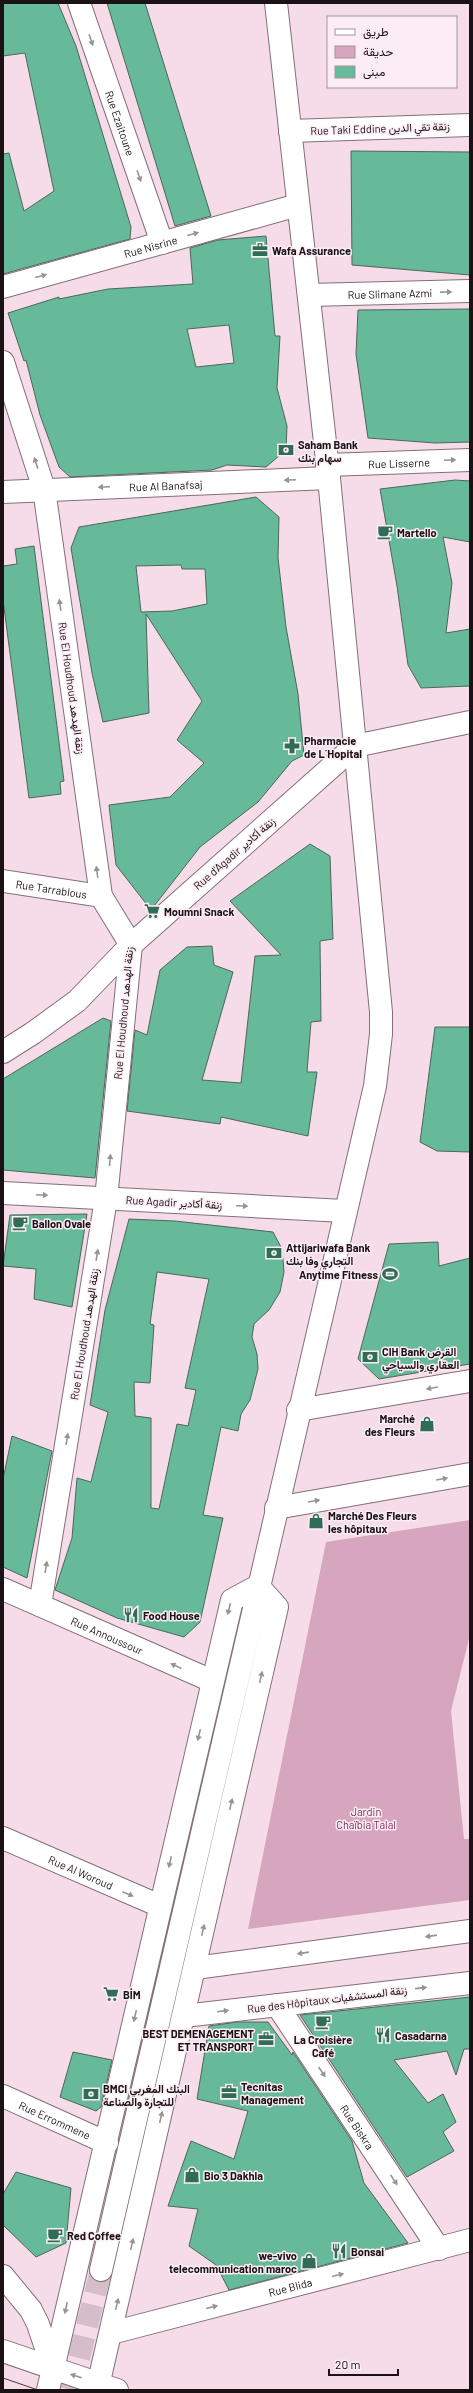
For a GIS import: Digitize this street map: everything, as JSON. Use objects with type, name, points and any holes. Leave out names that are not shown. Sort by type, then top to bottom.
[{"type":"street","name":"Rue Ezaitoune","points":[[79,3],[162,243]]},
{"type":"street","points":[[101,2270],[344,1211],[375,1086],[381,1034],[381,1004],[328,472],[276,3]]},
{"type":"street","name":"Rue Taki Eddine زنقة تقي الدين","points":[[290,131],[470,126]]},
{"type":"street","name":"Rue Nisrine","points":[[3,286],[298,205]]},
{"type":"street","name":"Rue Slimane Azmi","points":[[309,294],[470,291]]},
{"type":"street","name":"Rue El Houdhoud زنقة الهدهد","points":[[3,362],[44,489],[101,896],[131,945],[106,1199],[40,1605]]},
{"type":"street","name":"Rue Lisserne","points":[[328,472],[470,460]]},
{"type":"street","name":"Rue Al Banafsaj","points":[[3,492],[328,472]]},
{"type":"street","points":[[355,746],[470,722]]},
{"type":"street","name":"Rue d'Agadir زنقة أكادير","points":[[3,1052],[33,1033],[77,1001],[131,945],[355,746]]},
{"type":"street","name":"Rue Tarrablous","points":[[3,881],[101,896]]},
{"type":"street","name":"Rue Agadir زنقة أكادير","points":[[3,1193],[344,1211]]},
{"type":"street","points":[[298,1410],[470,1381]]},
{"type":"street","points":[[276,1508],[470,1474]]},
{"type":"street","points":[[51,2380],[73,2276],[76,2271],[107,2143],[160,1906],[232,1600],[258,1586]]},
{"type":"street","points":[[3,2351],[51,2380],[105,2388],[111,2333],[277,1607],[258,1586]]},
{"type":"street","name":"Rue Annoussour","points":[[3,1589],[212,1681]]},
{"type":"street","name":"Rue Al Woroud","points":[[3,1838],[160,1906]]},
{"type":"street","points":[[195,1968],[470,1930]]},
{"type":"street","name":"Rue des Hôpitaux زنقة المستشفيات","points":[[184,2016],[470,1983]]},
{"type":"street","name":"Rue Biskra","points":[[277,2005],[439,2249]]},
{"type":"street","name":"Rue Errommene","points":[[3,2096],[107,2143]]},
{"type":"street","name":"Rue Blida","points":[[111,2333],[470,2240]]},
{"type":"street","points":[[3,2276],[31,2310],[38,2324],[51,2380]]},
{"type":"green space","name":"Jardin Chaïbia Talal","points":[[470,1520],[470,1635],[451,1711],[464,1839],[470,1839],[470,1900],[248,1929],[326,1542]]},
{"type":"building","points":[[3,3],[58,3],[76,46],[131,227],[130,239],[3,274],[3,154],[9,153],[24,211],[54,191],[25,53],[3,56]]},
{"type":"building","points":[[107,3],[145,3],[211,216],[175,226]]},
{"type":"building","points":[[351,151],[470,152],[470,275],[352,265]]},
{"type":"building","points":[[266,236],[275,336],[280,336],[277,388],[287,426],[286,450],[266,467],[227,465],[212,470],[70,477],[59,467],[40,415],[26,360],[24,361],[8,313],[59,297],[59,299],[108,289],[193,284],[190,248],[218,240]],"holes":[[[229,325],[234,363],[196,367],[187,329]]]},
{"type":"building","points":[[470,309],[470,442],[435,443],[368,438],[356,354],[358,310]]},
{"type":"building","points":[[455,480],[470,481],[470,542],[443,537],[452,583],[446,633],[470,629],[470,686],[421,688],[408,665],[397,586],[380,489]]},
{"type":"building","points":[[256,497],[279,517],[278,558],[286,627],[298,694],[304,755],[292,761],[258,802],[200,847],[151,910],[116,865],[109,805],[170,797],[204,763],[177,740],[202,701],[146,614],[149,713],[103,722],[92,673],[71,548],[79,527]],"holes":[[[181,565],[182,569],[205,569],[207,604],[172,611],[141,612],[136,566]]]},
{"type":"building","points":[[34,546],[64,781],[60,782],[61,794],[29,798],[3,600],[3,566],[17,564],[15,549]]},
{"type":"building","points":[[310,844],[330,856],[333,939],[320,941],[321,1021],[311,1022],[307,1072],[317,1072],[308,1136],[221,1117],[220,1124],[127,1111],[135,1030],[147,1035],[160,970],[187,947],[212,946],[214,965],[233,972],[202,1080],[241,1083],[255,956],[281,955],[230,901]]},
{"type":"building","points":[[103,1018],[111,1021],[95,1178],[3,1170],[3,1079]]},
{"type":"building","points":[[435,1027],[470,1027],[470,1152],[437,1151],[420,1142]]},
{"type":"building","points":[[87,1214],[72,1307],[34,1299],[36,1269],[3,1266],[10,1215]]},
{"type":"building","points":[[129,1219],[175,1221],[273,1232],[281,1247],[284,1272],[280,1292],[269,1310],[254,1324],[252,1337],[257,1354],[258,1369],[250,1400],[241,1414],[238,1431],[221,1427],[203,1515],[223,1518],[200,1622],[184,1637],[117,1618],[55,1590],[72,1538],[77,1478],[91,1482],[108,1412],[90,1405],[105,1310]],"holes":[[[157,1272],[209,1279],[185,1388],[196,1390],[188,1426],[177,1424],[159,1509],[151,1508],[151,1418],[135,1416],[134,1382],[150,1383],[154,1325],[150,1324]]]},
{"type":"building","points":[[438,1242],[439,1266],[470,1258],[470,1364],[379,1379],[358,1359],[389,1244]]},
{"type":"building","points":[[12,1436],[52,1451],[27,1578],[3,1567],[3,1479]]},
{"type":"building","points":[[470,1997],[470,2049],[464,2049],[456,2075],[447,2051],[394,2060],[428,2103],[443,2094],[456,2122],[443,2132],[454,2151],[407,2177],[300,2015]]},
{"type":"building","points":[[237,2022],[268,2022],[292,2055],[293,2052],[352,2141],[364,2183],[408,2243],[229,2290],[216,2265],[189,2246],[198,2209],[168,2206],[191,2141],[234,2159],[248,2111],[197,2099],[209,2026]]},
{"type":"building","points":[[73,2052],[112,2060],[101,2107],[96,2111],[60,2097]]},
{"type":"building","points":[[16,2172],[71,2188],[66,2243],[36,2257],[3,2225],[3,2194]]},
{"type":"tunnel","points":[[71,2390],[101,2270]]},
{"type":"tram line","points":[[3,2378],[38,2390]]},
{"type":"place","name":"Wafa Assurance","points":[[260,250]]},
{"type":"place","name":"Saham Bank سهام بنك","points":[[286,450]]},
{"type":"place","name":"Martello","points":[[385,532]]},
{"type":"place","name":"Pharmacie de L´Hopital","points":[[292,746]]},
{"type":"place","name":"Moumni Snack","points":[[152,911]]},
{"type":"place","name":"Ballon Ovale","points":[[20,1223]]},
{"type":"place","name":"Attijariwafa Bank التجاري وفا بنك","points":[[274,1253]]},
{"type":"place","name":"Anytime Fitness","points":[[390,1274]]},
{"type":"place","name":"CIH Bank القرض العقاري والسياحي","points":[[370,1357]]},
{"type":"place","name":"Marché des Fleurs","points":[[427,1424]]},
{"type":"place","name":"Marché Des Fleurs les hôpitaux","points":[[316,1521]]},
{"type":"place","name":"Food House","points":[[131,1615]]},
{"type":"place","name":"BİM","points":[[111,1994]]},
{"type":"place","name":"La Croisière Café","points":[[323,2022]]},
{"type":"place","name":"Casadarna","points":[[383,2035]]},
{"type":"place","name":"BEST DEMENAGEMENT ET TRANSPORT","points":[[266,2039]]},
{"type":"place","name":"Tecnitas Management","points":[[229,2092]]},
{"type":"place","name":"BMCI البنك المغربي للتجارة والصناعة","points":[[91,2094]]},
{"type":"place","name":"Bio 3 Dakhla","points":[[192,2175]]},
{"type":"place","name":"Red Coffee","points":[[55,2235]]},
{"type":"place","name":"Bonsai","points":[[339,2251]]},
{"type":"place","name":"we-vivo telecommunication maroc","points":[[309,2261]]}]
